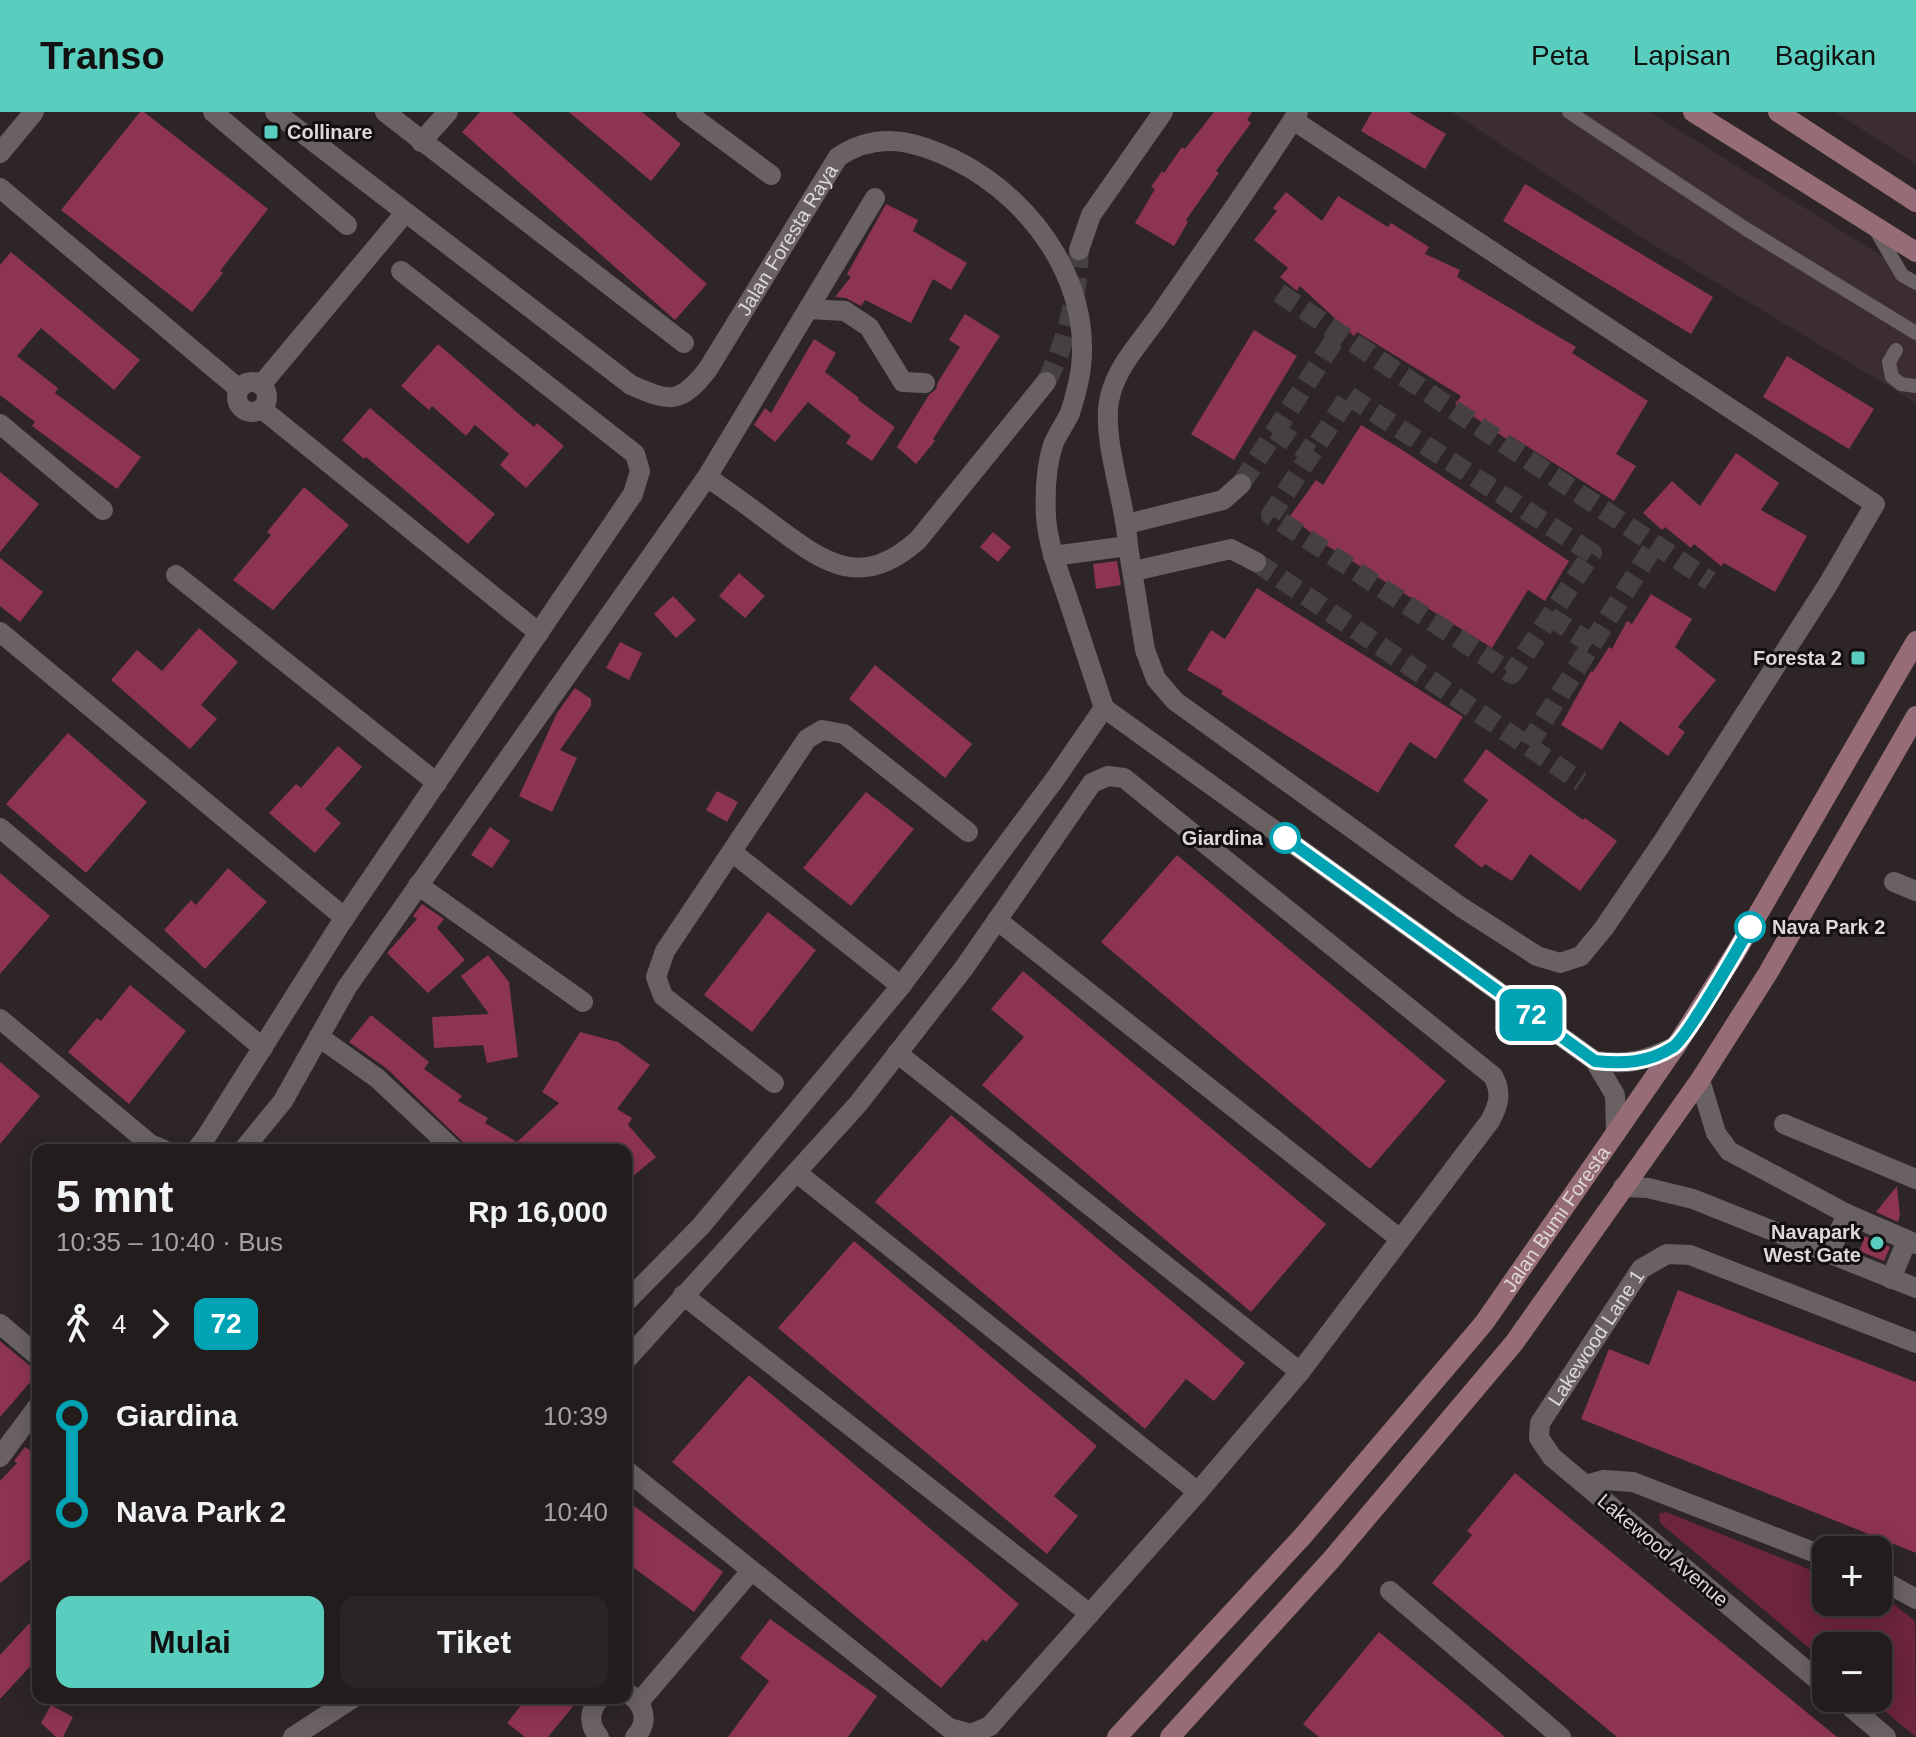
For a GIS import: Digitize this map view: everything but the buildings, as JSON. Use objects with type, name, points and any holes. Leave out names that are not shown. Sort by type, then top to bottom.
[{"type":"main road","points":[[1693,112],[1916,252]]},
{"type":"main road","points":[[1778,112],[1916,202]]},
{"type":"main road","name":"Jalan Bumi Foresta","points":[[1117,1737],[1302,1537],[1484,1323],[1676,1046],[1736,952],[1916,641]]},
{"type":"main road","name":"Jalan Bumi Foresta","points":[[1170,1737],[1331,1560],[1514,1343],[1700,1080],[1768,973],[1916,716]]},
{"type":"main road","points":[[1302,1537],[1331,1560]]},
{"type":"street","points":[[0,153],[34,112]]},
{"type":"street","points":[[213,112],[347,225]]},
{"type":"street","name":"Jalan Foresta Raya","points":[[275,112],[631,385],[660,398],[689,392],[708,369],[838,157],[853,147],[887,139],[933,150],[980,173],[1014,201],[1039,229],[1062,266],[1080,314],[1079,381],[1070,412],[1053,445],[1046,518],[1053,556],[1104,708]]},
{"type":"street","points":[[385,112],[684,343]]},
{"type":"street","points":[[421,142],[448,112]]},
{"type":"street","points":[[686,112],[771,175]]},
{"type":"street","points":[[1079,250],[1091,215],[1163,112]]},
{"type":"street","points":[[1295,116],[1875,504],[1827,586],[1604,928],[1581,956],[1560,963],[1537,956],[1461,907],[1175,701],[1156,679],[1145,650],[1127,524],[1109,431],[1109,401],[1121,367],[1295,116]]},
{"type":"street","points":[[0,188],[239,389]]},
{"type":"street","points":[[248,1144],[283,1101],[347,987],[707,477],[875,198]]},
{"type":"street","points":[[261,385],[405,213]]},
{"type":"street","points":[[200,1144],[345,918],[633,494],[640,471],[635,454],[401,271]]},
{"type":"street","points":[[808,309],[845,311],[869,327],[903,382],[925,383]]},
{"type":"street","points":[[250,382],[261,385],[267,394],[262,409],[251,412],[240,407],[239,389],[250,382]]},
{"type":"street","points":[[707,477],[814,555],[843,567],[872,566],[898,558],[918,540],[1046,382]]},
{"type":"street","points":[[262,409],[539,633]]},
{"type":"street","points":[[0,424],[103,510]]},
{"type":"street","points":[[1127,524],[1223,500],[1241,484]]},
{"type":"street","points":[[1053,556],[1128,546]]},
{"type":"street","points":[[1134,571],[1231,549],[1256,562]]},
{"type":"street","points":[[176,575],[437,783]]},
{"type":"street","points":[[0,632],[345,918]]},
{"type":"street","points":[[632,1296],[701,1226],[901,986],[1104,708],[1595,1061],[1615,1095],[1616,1133]]},
{"type":"street","points":[[774,1083],[663,996],[656,977],[665,951],[807,739],[822,730],[844,734],[968,832]]},
{"type":"street","points":[[632,1353],[858,1104],[964,968],[1092,783],[1108,776],[1124,778],[1493,1076],[1499,1087],[1490,1121],[1300,1372],[990,1726],[971,1734],[949,1728],[632,1475]]},
{"type":"street","points":[[0,828],[263,1048]]},
{"type":"street","points":[[732,852],[901,986]]},
{"type":"street","points":[[1894,882],[1916,891]]},
{"type":"street","points":[[418,885],[583,1002]]},
{"type":"street","points":[[997,920],[1400,1239]]},
{"type":"street","points":[[0,1019],[150,1144]]},
{"type":"street","points":[[319,1037],[377,1078],[448,1144]]},
{"type":"street","points":[[1595,1061],[1642,1061],[1676,1046]]},
{"type":"street","points":[[897,1053],[1300,1372]]},
{"type":"street","points":[[1700,1080],[1716,1133],[1729,1151],[1847,1214],[1911,1242],[1891,1279]]},
{"type":"street","points":[[1784,1124],[1916,1179]]},
{"type":"street","points":[[796,1172],[1198,1492]]},
{"type":"street","points":[[1623,1187],[1648,1188],[1693,1199],[1916,1288]]},
{"type":"street","points":[[1829,1254],[1847,1214]]},
{"type":"street","name":"Lakewood Lane 1","points":[[1586,1485],[1552,1457],[1539,1438],[1540,1423],[1641,1269],[1667,1254],[1690,1255],[1916,1343]]},
{"type":"street","points":[[683,1295],[1090,1614]]},
{"type":"street","points":[[0,1324],[32,1351]]},
{"type":"street","points":[[2,1449],[32,1413]]},
{"type":"street","name":"Lakewood Avenue","points":[[1586,1485],[1604,1480],[1633,1482],[1812,1552]]},
{"type":"street","name":"Lakewood Avenue","points":[[1586,1485],[1812,1675]]},
{"type":"street","points":[[635,1737],[644,1723],[644,1712],[633,1698],[751,1571]]},
{"type":"street","points":[[1892,1586],[1916,1599]]},
{"type":"street","points":[[1390,1591],[1561,1737]]},
{"type":"street","points":[[293,1737],[344,1704]]},
{"type":"street","points":[[595,1704],[591,1720],[599,1737]]},
{"type":"street","points":[[1857,1712],[1886,1737]]},
{"type":"lane","points":[[1569,112],[1746,229],[1916,333]]},
{"type":"lane","points":[[1873,225],[1902,275],[1916,283]]},
{"type":"lane","points":[[1896,350],[1889,362],[1892,377],[1901,384],[1916,386]]},
{"type":"shaded area","points":[[1452,112],[1650,112],[1916,277],[1916,403],[1637,235]]},
{"type":"shaded area","points":[[1835,112],[1916,112],[1916,164]]},
{"type":"shaded area","points":[[1666,1512],[1812,1570],[1812,1616],[1892,1616],[1892,1603],[1915,1621],[1916,1737],[1886,1712],[1892,1712],[1892,1632],[1812,1632],[1812,1650],[1660,1523],[1659,1514]]},
{"type":"tunnel","points":[[1046,382],[1070,318],[1079,250]]},
{"type":"tunnel","points":[[1279,293],[1710,581]]},
{"type":"tunnel","points":[[1241,484],[1339,333]]},
{"type":"tunnel","points":[[1349,396],[1592,553],[1512,674],[1271,515],[1349,396]]},
{"type":"tunnel","points":[[1275,430],[1311,454]]},
{"type":"tunnel","points":[[1528,745],[1655,544]]},
{"type":"tunnel","points":[[1256,562],[1581,782]]},
{"type":"tunnel","points":[[1550,617],[1592,644]]},
{"type":"bus line","name":"72","points":[[1285,838],[1595,1061],[1642,1061],[1676,1046],[1750,927]]},
{"type":"place","name":"Collinare","points":[[271,132]]},
{"type":"place","name":"Foresta 2","points":[[1858,658]]},
{"type":"place","name":"Giardina","points":[[1285,838]]},
{"type":"place","name":"Nava Park 2","points":[[1750,927]]},
{"type":"place","name":"Navapark West Gate","points":[[1877,1243]]}]
